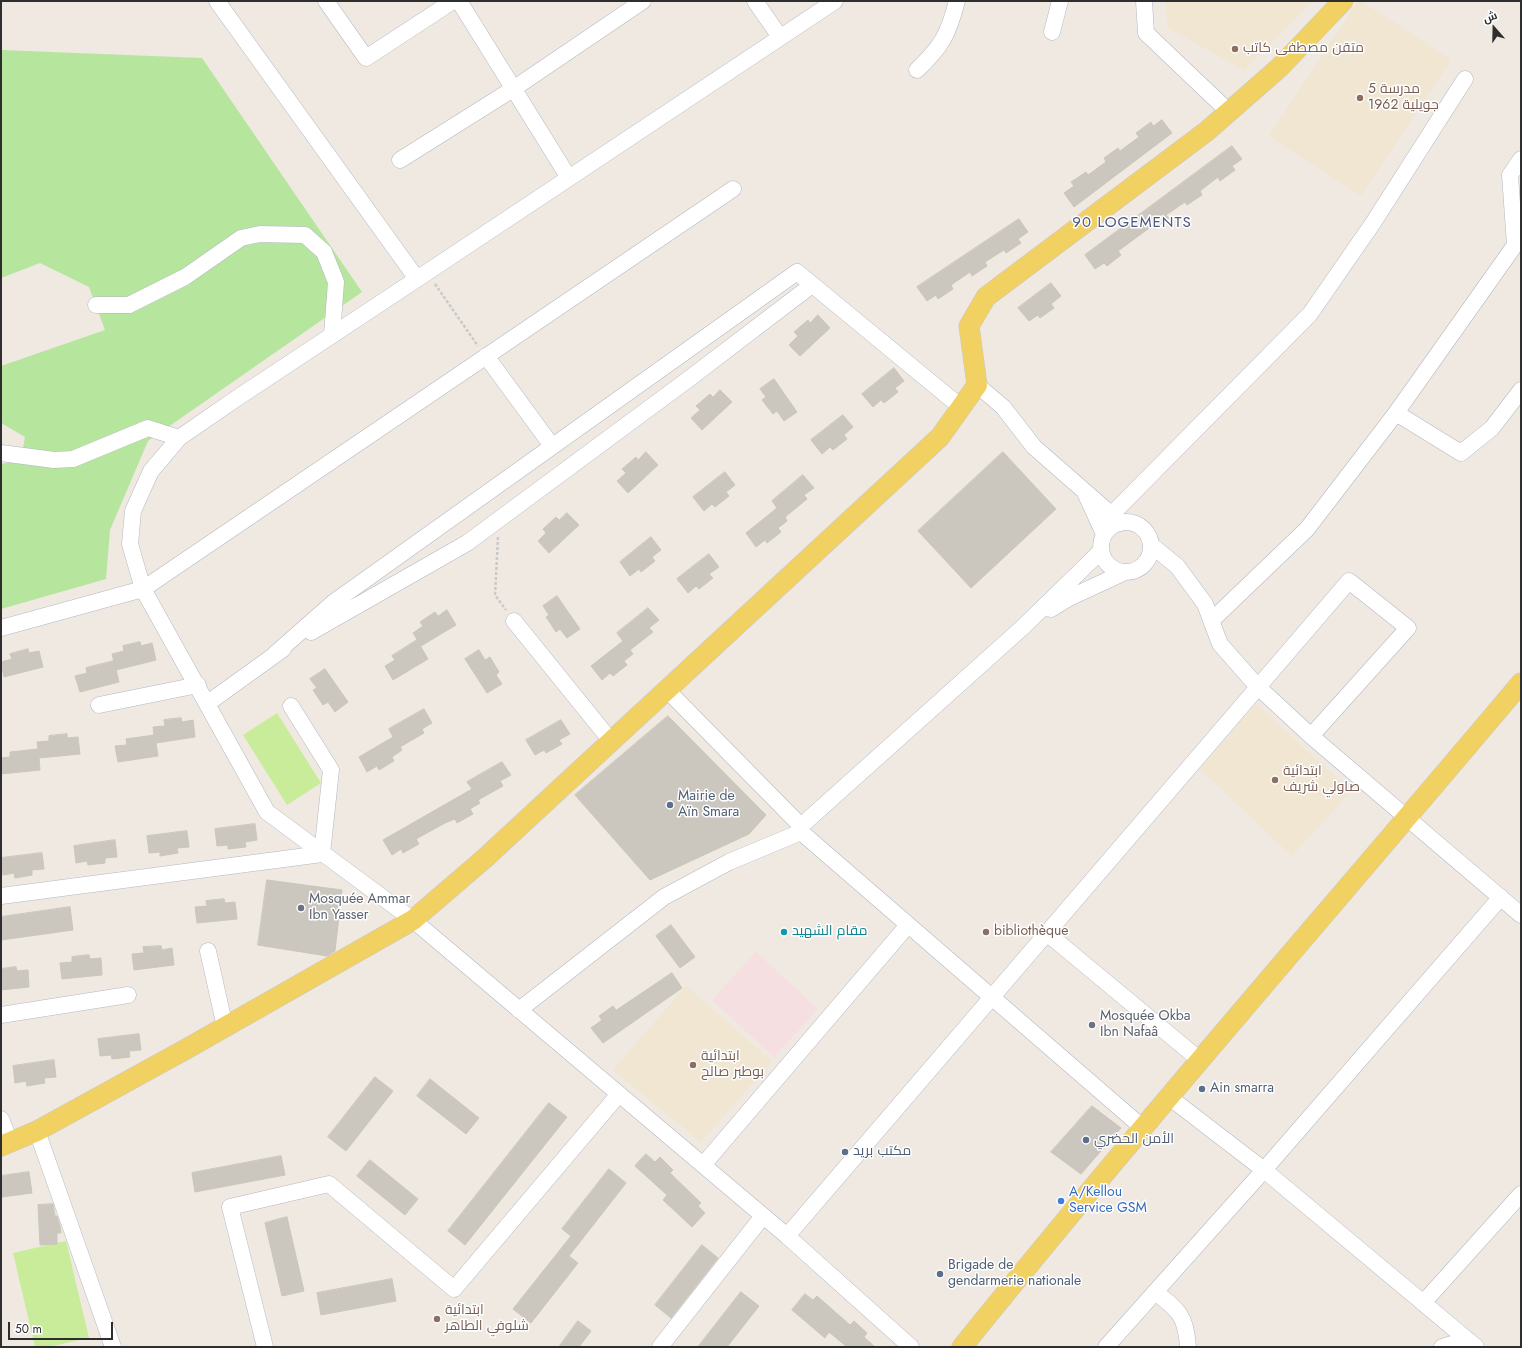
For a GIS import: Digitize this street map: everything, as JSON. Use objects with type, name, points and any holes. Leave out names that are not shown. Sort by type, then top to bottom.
[{"type":"main road","points":[[6,1144],[37,1131],[413,920],[484,859],[940,437],[977,385],[969,326],[986,297],[1207,131],[1280,67],[1343,1]]},
{"type":"main road","points":[[962,1347],[1039,1252],[1169,1097],[1521,683]]},
{"type":"street","points":[[217,1],[422,276]]},
{"type":"street","points":[[326,1],[366,58],[453,1]]},
{"type":"street","points":[[459,1],[569,178]]},
{"type":"street","points":[[400,160],[513,89],[643,1]]},
{"type":"street","points":[[755,1],[780,38]]},
{"type":"street","points":[[835,1],[179,438],[151,471],[133,511],[130,544],[143,589],[208,703],[266,812],[413,920],[787,1236],[911,1347]]},
{"type":"street","points":[[917,70],[936,52],[949,28],[957,1]]},
{"type":"street","points":[[1052,32],[1060,1]]},
{"type":"street","points":[[1144,1],[1146,33],[1229,112]]},
{"type":"street","points":[[1125,572],[1112,568],[1103,558],[1101,545],[1104,534],[1114,525],[1116,518],[1310,314],[1373,223],[1465,79]]},
{"type":"street","points":[[1211,621],[1307,529],[1396,412],[1515,245],[1510,176],[1521,159]]},
{"type":"street","points":[[1,628],[143,589],[733,189]]},
{"type":"street","points":[[96,305],[129,305],[185,277],[241,238],[260,234],[304,235],[324,252],[336,282],[332,335]]},
{"type":"street","points":[[208,703],[275,654],[334,602],[797,272],[962,408]]},
{"type":"street","points":[[275,654],[466,542],[690,378],[812,285]]},
{"type":"street","points":[[486,356],[552,446]]},
{"type":"street","points":[[977,385],[1003,407],[1034,447],[1116,518],[1137,524],[1149,537],[1151,545],[1147,561],[1141,567],[1125,572],[1069,598],[1023,627]]},
{"type":"street","points":[[1396,412],[1461,453],[1492,428],[1521,390]]},
{"type":"street","points":[[1,453],[54,460],[73,459],[148,428],[179,438]]},
{"type":"street","points":[[1082,488],[1104,534]]},
{"type":"street","points":[[1151,545],[1177,566],[1205,604],[1220,644],[1257,686],[1311,736],[1521,915]]},
{"type":"street","points":[[519,1010],[664,897],[729,862],[801,829],[1023,627],[1101,551]]},
{"type":"street","points":[[787,1236],[1048,934],[1257,686],[1349,581],[1408,628],[1311,736]]},
{"type":"street","points":[[514,621],[611,741]]},
{"type":"street","points":[[99,705],[198,685]]},
{"type":"street","points":[[667,690],[801,829],[908,925],[1143,1128]]},
{"type":"street","points":[[291,706],[331,770],[322,854]]},
{"type":"street","points":[[1,896],[322,854]]},
{"type":"street","points":[[1106,1347],[1264,1170],[1501,897]]},
{"type":"street","points":[[703,1165],[908,925]]},
{"type":"street","points":[[1048,934],[1201,1061]]},
{"type":"street","points":[[208,950],[225,1026]]},
{"type":"street","points":[[1,1014],[128,995]]},
{"type":"street","points":[[265,1347],[230,1207],[328,1184],[454,1289],[619,1094]]},
{"type":"street","points":[[1169,1097],[1264,1170],[1472,1343]]},
{"type":"street","points":[[1,1119],[6,1144]]},
{"type":"street","points":[[37,1131],[113,1347]]},
{"type":"street","points":[[1423,1302],[1521,1194]]},
{"type":"street","points":[[660,1347],[763,1216]]},
{"type":"street","points":[[1154,1292],[1169,1303],[1181,1315],[1187,1330],[1188,1347]]},
{"type":"street","points":[[1442,1347],[1472,1343]]},
{"type":"path","points":[[422,276],[486,356]]},
{"type":"path","points":[[499,518],[496,596],[514,621]]},
{"type":"shaded area","name":"متقن مصطفى كاتب","points":[[1165,1],[1312,1],[1244,70],[1168,28]]},
{"type":"shaded area","name":"مدرسة 5 جويلية 1962","points":[[1358,1],[1361,1],[1451,60],[1361,196],[1269,136]]},
{"type":"shaded area","name":"ابتدائية صاولي شريف","points":[[1256,704],[1351,791],[1292,856],[1200,769]]},
{"type":"shaded area","points":[[756,952],[818,1009],[774,1057],[712,1000]]},
{"type":"shaded area","name":"ابتدائية بوطبر صالح","points":[[686,986],[772,1061],[701,1142],[613,1070]]},
{"type":"green space","points":[[1,50],[202,58],[362,292],[148,441],[110,530],[106,579],[1,609],[1,464],[21,460],[25,437],[1,423],[1,366],[105,330],[89,287],[40,263],[1,278]]},
{"type":"green space","points":[[277,713],[321,783],[287,805],[243,735]]},
{"type":"green space","points":[[66,1241],[89,1338],[48,1347],[35,1347],[13,1253]]},
{"type":"building","points":[[1162,120],[1172,133],[1074,207],[1064,193],[1074,186],[1071,182],[1086,172],[1088,175],[1106,162],[1104,158],[1118,148],[1120,151],[1139,137],[1136,133],[1151,122],[1153,126]]},
{"type":"building","points":[[1232,146],[1242,159],[1232,166],[1235,170],[1220,181],[1218,177],[1200,191],[1202,195],[1187,205],[1185,202],[1166,215],[1169,218],[1154,229],[1152,226],[1118,251],[1121,255],[1107,266],[1104,263],[1095,269],[1085,255]]},
{"type":"building","points":[[1019,219],[1028,232],[1018,239],[1021,243],[1006,253],[1004,250],[985,262],[987,266],[972,276],[970,272],[951,285],[953,289],[938,299],[936,295],[927,301],[917,287]]},
{"type":"building","points":[[1051,283],[1061,296],[1051,304],[1054,308],[1040,318],[1038,315],[1029,321],[1018,308]]},
{"type":"building","points":[[818,315],[830,328],[800,356],[789,345],[798,336],[794,332],[808,320],[810,323]]},
{"type":"building","points":[[894,368],[904,381],[895,388],[898,392],[884,403],[881,400],[873,407],[862,394]]},
{"type":"building","points":[[774,379],[797,412],[784,421],[777,411],[773,414],[762,400],[766,397],[760,389]]},
{"type":"building","points":[[720,390],[732,402],[702,430],[691,418],[700,410],[696,406],[710,394],[713,397]]},
{"type":"building","points":[[843,415],[853,427],[844,435],[847,439],[833,450],[830,447],[822,454],[811,440]]},
{"type":"building","points":[[646,452],[658,465],[628,493],[617,481],[626,473],[622,469],[636,457],[638,460]]},
{"type":"building","points":[[1003,452],[1056,509],[971,588],[918,531]]},
{"type":"building","points":[[725,472],[735,485],[726,492],[729,496],[715,507],[712,504],[704,511],[693,497]]},
{"type":"building","points":[[803,475],[814,488],[804,495],[807,499],[785,517],[787,521],[778,528],[781,532],[767,543],[765,540],[756,547],[746,533],[777,508],[772,501]]},
{"type":"building","points":[[567,513],[579,525],[549,553],[538,541],[546,533],[543,529],[556,517],[559,520]]},
{"type":"building","points":[[651,537],[661,550],[652,557],[655,561],[641,572],[639,569],[630,576],[620,562]]},
{"type":"building","points":[[709,554],[719,567],[709,574],[713,578],[699,589],[696,586],[688,593],[677,579]]},
{"type":"building","points":[[557,596],[580,629],[567,638],[560,629],[556,632],[546,617],[549,615],[543,606]]},
{"type":"building","points":[[648,608],[659,620],[649,628],[653,632],[630,650],[633,654],[624,661],[627,665],[613,676],[610,673],[602,680],[591,666],[623,641],[617,633]]},
{"type":"building","points":[[447,610],[456,625],[421,646],[413,633],[423,626],[420,622],[435,612],[438,616]]},
{"type":"building","points":[[417,640],[428,659],[393,680],[385,666],[395,660],[392,656]]},
{"type":"building","points":[[140,642],[141,646],[152,643],[156,660],[116,670],[112,654],[124,651],[123,646]]},
{"type":"building","points":[[28,649],[29,653],[39,651],[43,667],[4,677],[1,662],[12,659],[10,654]]},
{"type":"building","points":[[479,650],[485,660],[490,657],[499,672],[496,675],[502,684],[487,693],[465,659]]},
{"type":"building","points":[[114,661],[119,682],[80,692],[75,676],[87,673],[86,668]]},
{"type":"building","points":[[325,669],[348,702],[335,712],[328,702],[323,705],[313,690],[317,688],[310,679]]},
{"type":"building","points":[[424,709],[432,723],[422,729],[424,733],[400,747],[402,750],[392,757],[394,761],[379,770],[377,766],[367,772],[359,757],[393,737],[389,729]]},
{"type":"building","name":"Mairie de Aïn Smara","points":[[668,716],[766,815],[749,834],[650,880],[575,795]]},
{"type":"building","points":[[181,718],[182,722],[193,720],[195,737],[156,743],[158,756],[118,762],[115,746],[127,745],[126,739],[154,735],[153,727],[165,726],[164,720]]},
{"type":"building","points":[[561,720],[570,734],[559,740],[562,744],[546,753],[544,750],[535,755],[526,740]]},
{"type":"building","points":[[67,734],[67,738],[78,737],[80,754],[39,758],[40,770],[1,774],[1,758],[10,757],[10,752],[38,749],[37,742],[49,741],[49,736]]},
{"type":"building","points":[[502,762],[511,775],[500,781],[503,786],[478,800],[480,803],[470,809],[473,814],[457,823],[455,819],[445,823],[416,839],[419,844],[403,853],[401,849],[392,855],[383,840],[472,789],[467,782]]},
{"type":"building","points":[[255,824],[257,840],[245,842],[246,847],[228,849],[228,845],[217,846],[215,829]]},
{"type":"building","points":[[187,831],[189,847],[177,848],[178,853],[160,856],[160,852],[149,853],[147,836]]},
{"type":"building","points":[[115,840],[117,857],[105,858],[105,863],[88,865],[87,861],[76,863],[74,846]]},
{"type":"building","points":[[42,853],[44,869],[32,870],[32,875],[15,878],[14,873],[3,875],[1,858]]},
{"type":"building","name":"Mosquée Ammar Ibn Yasser","points":[[267,880],[342,890],[335,951],[327,956],[258,945]]},
{"type":"building","points":[[224,899],[225,903],[235,902],[237,919],[197,923],[195,907],[207,906],[206,901]]},
{"type":"building","points":[[70,907],[73,930],[1,940],[1,917]]},
{"type":"building","points":[[671,925],[695,957],[680,968],[656,936]]},
{"type":"building","points":[[161,946],[162,950],[172,948],[174,965],[134,970],[132,954],[144,953],[143,947]]},
{"type":"building","points":[[89,955],[90,959],[101,958],[102,975],[62,979],[60,963],[72,962],[72,957]]},
{"type":"building","points":[[16,967],[17,971],[28,970],[29,987],[1,990],[1,969]]},
{"type":"building","points":[[672,973],[682,988],[603,1043],[591,1028],[602,1020],[599,1016],[613,1006],[616,1010]]},
{"type":"building","points":[[139,1034],[141,1050],[129,1051],[130,1057],[112,1059],[111,1055],[100,1056],[98,1039]]},
{"type":"building","points":[[54,1060],[56,1077],[44,1078],[45,1083],[27,1086],[26,1081],[15,1083],[13,1066]]},
{"type":"building","points":[[375,1077],[393,1091],[346,1151],[328,1137]]},
{"type":"building","points":[[430,1079],[479,1118],[466,1134],[417,1096]]},
{"type":"building","points":[[549,1103],[567,1117],[465,1245],[448,1231]]},
{"type":"building","name":"الأمن الحضري","points":[[1092,1106],[1121,1128],[1081,1174],[1051,1152]]},
{"type":"building","points":[[646,1154],[655,1162],[660,1157],[673,1170],[670,1173],[701,1203],[698,1206],[705,1213],[692,1227],[663,1200],[667,1195],[635,1166]]},
{"type":"building","points":[[281,1156],[285,1175],[195,1192],[192,1173]]},
{"type":"building","points":[[370,1160],[418,1199],[405,1215],[357,1176]]},
{"type":"building","points":[[609,1169],[626,1183],[569,1256],[578,1263],[531,1323],[513,1309],[571,1236],[562,1229]]},
{"type":"building","points":[[29,1172],[32,1193],[2,1197],[1,1176]]},
{"type":"building","points":[[53,1204],[55,1216],[57,1216],[61,1233],[57,1233],[57,1244],[40,1245],[38,1205]]},
{"type":"building","points":[[287,1217],[304,1291],[282,1296],[265,1223]]},
{"type":"building","points":[[702,1245],[718,1258],[671,1318],[655,1305]]},
{"type":"building","points":[[392,1279],[396,1301],[321,1315],[317,1293]]},
{"type":"building","points":[[741,1292],[759,1306],[727,1347],[698,1347]]},
{"type":"building","points":[[805,1294],[813,1300],[817,1296],[850,1325],[854,1321],[867,1333],[864,1337],[875,1347],[847,1347],[829,1332],[825,1338],[792,1310]]},
{"type":"building","points":[[578,1321],[591,1331],[579,1347],[559,1347]]},
{"type":"place","name":"متقن مصطفى كاتب","points":[[1235,49]]},
{"type":"place","name":"مدرسة 5 جويلية 1962","points":[[1360,98]]},
{"type":"place","name":"ابتدائية صاولي شريف","points":[[1275,780]]},
{"type":"place","name":"Mairie de Aïn Smara","points":[[670,805]]},
{"type":"place","name":"Mosquée Ammar Ibn Yasser","points":[[301,908]]},
{"type":"place","name":"مقام الشهيد","points":[[784,932]]},
{"type":"place","name":"bibliothèque","points":[[986,932]]},
{"type":"place","name":"Mosquée Okba Ibn Nafaâ","points":[[1092,1025]]},
{"type":"place","name":"ابتدائية بوطبر صالح","points":[[693,1065]]},
{"type":"place","name":"Ain smarra","points":[[1202,1089]]},
{"type":"place","name":"الأمن الحضري","points":[[1086,1140]]},
{"type":"place","name":"مكتب بريد","points":[[845,1152]]},
{"type":"place","name":"A/Kellou Service GSM","points":[[1061,1201]]},
{"type":"place","name":"Brigade de gendarmerie nationale","points":[[940,1274]]},
{"type":"place","name":"ابتدائية شلوفي الطاهر","points":[[437,1319]]},
{"type":"district","name":"90 LOGEMENTS","points":[[1132,223]]}]
